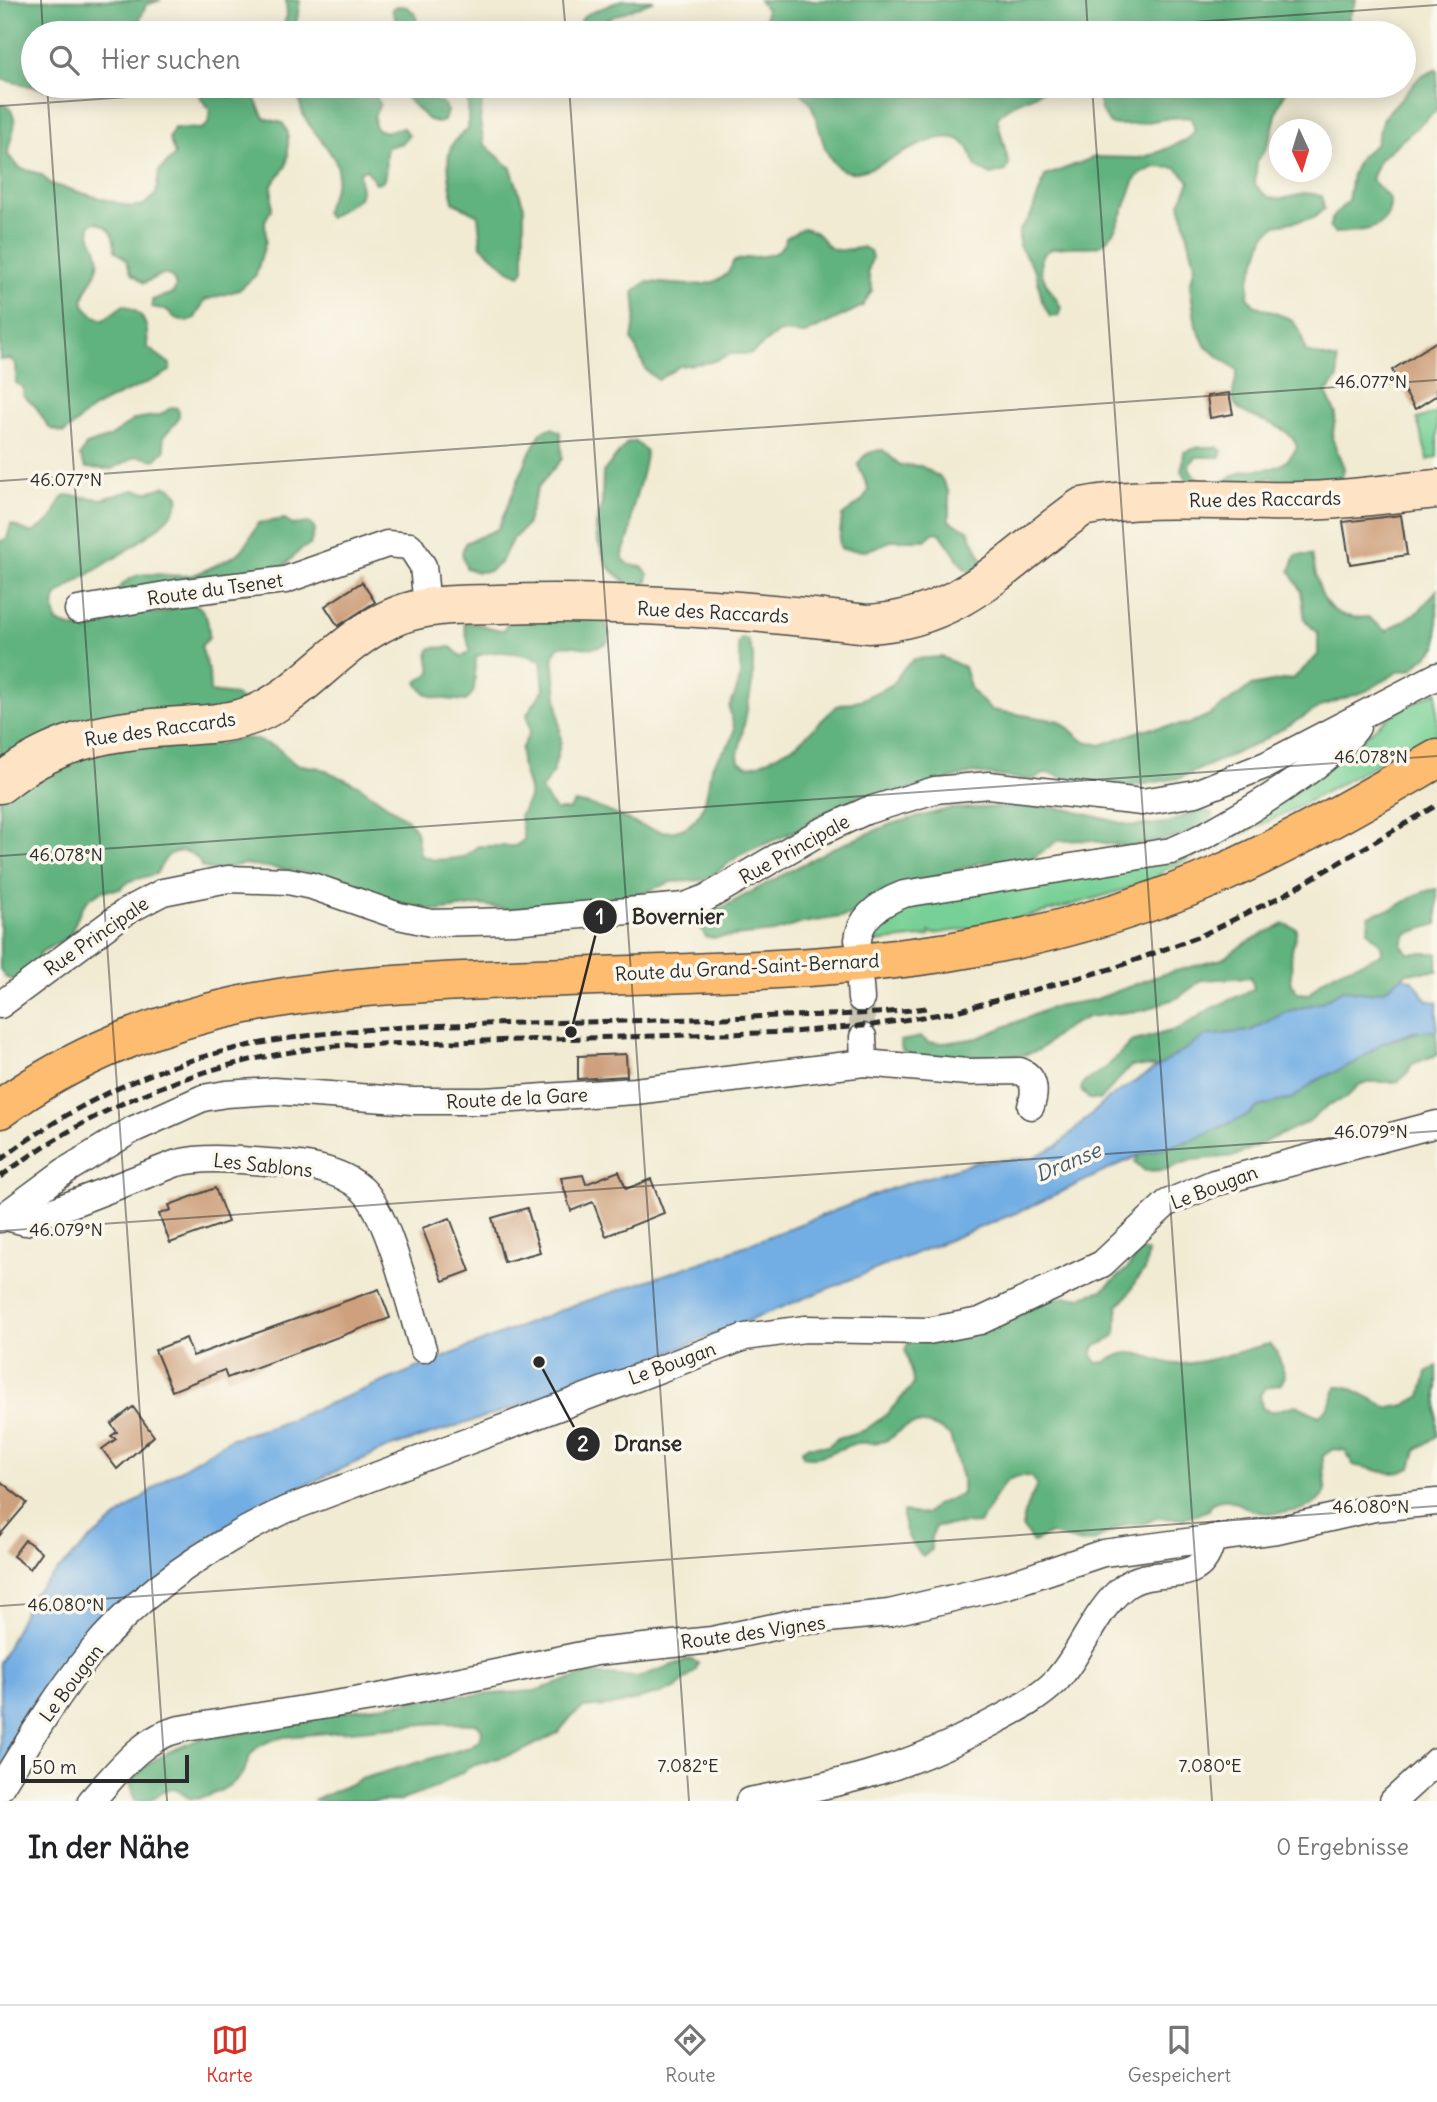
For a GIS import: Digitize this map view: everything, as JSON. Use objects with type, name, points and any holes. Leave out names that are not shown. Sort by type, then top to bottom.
[{"type":"main road","name":"Route du Grand-Saint-Bernard","points":[[0,1110],[50,1077],[124,1041],[198,1015],[269,998],[396,984],[816,966],[948,952],[1055,931],[1142,904],[1222,873],[1301,835],[1437,759]]},
{"type":"street","name":"Rue des Raccards","points":[[0,784],[55,749],[97,734],[225,722],[250,716],[278,702],[368,630],[399,615],[427,607],[553,602],[868,624],[902,622],[943,608],[981,586],[1082,507],[1100,503],[1199,500],[1305,501],[1437,489]]},
{"type":"street","name":"Route du Tsenet","points":[[78,610],[177,593],[285,580],[387,544],[410,546],[422,566],[427,607]]},
{"type":"street","name":"Rue Principale","points":[[0,1005],[143,900],[185,885],[228,879],[288,881],[431,923],[513,921],[666,909],[706,898],[820,832],[903,798],[954,787],[989,785],[1119,801],[1170,799],[1225,783],[1266,765],[1437,676]]},
{"type":"street","points":[[858,940],[859,931],[867,917],[886,901],[904,894],[1161,852],[1197,841],[1321,762],[1347,742],[1366,714]]},
{"type":"street","name":"Route de la Gare","points":[[1,1217],[92,1153],[132,1130],[203,1098],[226,1094],[284,1092],[425,1102],[556,1098],[863,1050],[967,1072],[1020,1071],[1028,1074],[1033,1083],[1031,1105]]},
{"type":"street","name":"Le Bougan","points":[[0,1788],[66,1685],[111,1631],[195,1560],[231,1537],[285,1510],[745,1337],[805,1329],[928,1331],[980,1321],[1102,1264],[1167,1203],[1214,1183],[1437,1124]]},
{"type":"street","name":"Les Sablons","points":[[1,1217],[25,1222],[177,1163],[197,1158],[289,1163],[340,1174],[363,1190],[379,1211],[423,1349]]},
{"type":"street","name":"Route des Vignes","points":[[91,1801],[140,1749],[163,1734],[180,1729],[384,1696],[586,1654],[712,1640],[797,1622],[889,1613],[1008,1585],[1092,1555],[1277,1530],[1374,1508],[1437,1502]]},
{"type":"street","points":[[749,1801],[848,1781],[902,1766],[938,1752],[1004,1717],[1054,1682],[1080,1651],[1108,1604],[1123,1588],[1141,1578],[1192,1571],[1203,1563],[1212,1538]]},
{"type":"street","points":[[1393,1801],[1437,1762]]},
{"type":"green space","points":[[0,0],[161,0],[146,5],[139,21],[21,21],[21,84],[0,79]]},
{"type":"green space","points":[[286,0],[300,0],[297,21],[285,21]]},
{"type":"green space","points":[[622,0],[654,0],[602,21],[581,21],[585,15]]},
{"type":"green space","points":[[759,0],[1356,0],[1348,21],[765,21],[766,10]]},
{"type":"green space","points":[[397,6],[407,7],[415,14],[417,21],[398,21],[392,9]]},
{"type":"green space","points":[[1437,69],[1437,110],[1379,160],[1371,179],[1390,199],[1386,218],[1372,228],[1334,233],[1329,227],[1333,216],[1348,201],[1352,174],[1360,157],[1376,144],[1383,118],[1401,98],[1416,98],[1416,81]]},
{"type":"green space","points":[[254,98],[264,118],[283,123],[288,133],[286,166],[272,185],[272,208],[265,221],[266,241],[256,275],[239,290],[205,300],[195,318],[187,322],[175,318],[167,310],[152,307],[152,300],[173,293],[176,286],[172,277],[163,274],[144,283],[131,273],[126,259],[115,251],[113,236],[109,230],[96,222],[90,224],[98,265],[86,290],[85,305],[90,313],[103,320],[124,305],[137,312],[146,327],[147,347],[170,364],[170,371],[94,408],[63,433],[49,428],[36,407],[23,395],[23,388],[16,383],[16,364],[10,359],[0,360],[0,105],[9,107],[13,113],[14,125],[8,155],[20,168],[40,174],[51,184],[131,207],[144,205],[156,194],[159,171],[175,155],[169,138],[174,128],[201,129],[208,124],[210,109],[201,99]]},
{"type":"green space","points":[[300,98],[377,98],[380,104],[374,116],[375,127],[385,132],[403,128],[409,135],[402,143],[388,147],[383,181],[376,183],[366,169],[359,172],[359,198],[329,218],[324,212],[335,186],[338,167],[308,123]]},
{"type":"green space","points":[[407,98],[429,98],[444,104],[447,111],[444,121],[438,123],[427,119]]},
{"type":"green space","points":[[468,98],[483,98],[480,121],[484,144],[511,168],[524,207],[524,270],[520,275],[509,270],[481,246],[478,215],[453,202],[449,152],[459,137],[468,130]]},
{"type":"green space","points":[[806,98],[1028,98],[1009,107],[997,119],[1009,164],[1006,171],[991,175],[976,167],[964,143],[951,138],[935,139],[882,164],[850,172],[832,161]]},
{"type":"green space","points":[[1098,98],[1282,98],[1275,119],[1269,119],[1269,140],[1257,160],[1255,184],[1271,198],[1303,194],[1322,196],[1324,209],[1313,218],[1276,225],[1265,235],[1249,281],[1248,297],[1254,305],[1291,319],[1300,331],[1306,352],[1337,360],[1338,378],[1326,393],[1336,414],[1332,438],[1344,468],[1342,479],[1333,484],[1287,495],[1278,480],[1272,477],[1254,483],[1189,484],[1182,471],[1184,452],[1199,447],[1217,447],[1222,451],[1220,457],[1197,457],[1189,464],[1192,474],[1203,481],[1218,483],[1238,473],[1276,467],[1284,463],[1297,447],[1292,437],[1283,430],[1243,412],[1236,406],[1233,395],[1237,370],[1206,347],[1196,326],[1190,286],[1195,265],[1180,203],[1190,182],[1177,168],[1155,167],[1137,176],[1119,221],[1102,244],[1054,248],[1046,252],[1041,259],[1042,275],[1061,308],[1058,316],[1050,317],[1042,301],[1036,272],[1019,246],[1019,231],[1031,215],[1045,176],[1095,157],[1139,158],[1154,154],[1188,139],[1195,130],[1191,118],[1181,117],[1130,125],[1110,124],[1101,110]]},
{"type":"green space","points":[[803,228],[819,235],[830,248],[847,250],[863,247],[870,251],[872,257],[868,272],[872,290],[863,306],[805,334],[779,332],[751,354],[731,354],[711,362],[680,366],[658,380],[646,370],[632,340],[636,314],[634,291],[647,282],[696,285],[719,279],[728,273],[733,262],[771,254],[782,246],[786,238]]},
{"type":"green space","points":[[172,407],[177,408],[179,417],[163,437],[165,450],[155,460],[137,456],[112,469],[86,468],[80,456],[86,445],[110,437],[135,419],[160,415]]},
{"type":"green space","points":[[1437,413],[1437,457],[1428,460],[1417,419]]},
{"type":"green space","points":[[552,428],[560,432],[562,459],[538,487],[526,526],[512,540],[500,563],[490,571],[477,572],[466,568],[462,553],[465,543],[498,529],[530,452],[542,431]]},
{"type":"green space","points":[[635,441],[646,451],[623,559],[630,565],[642,567],[648,574],[647,582],[640,587],[632,587],[608,567],[597,539],[596,525],[602,503],[603,472],[627,443]]},
{"type":"green space","points":[[883,450],[900,465],[921,466],[941,478],[949,493],[949,521],[968,530],[984,564],[972,573],[964,568],[940,533],[934,532],[925,540],[893,540],[866,551],[841,549],[839,543],[842,516],[862,501],[869,490],[858,465],[868,454]]},
{"type":"green space","points":[[166,486],[178,496],[174,510],[159,527],[136,544],[57,596],[54,606],[57,622],[81,628],[106,624],[120,615],[116,592],[133,577],[142,574],[196,574],[241,551],[258,523],[285,519],[292,525],[309,523],[315,529],[310,545],[301,549],[283,567],[142,609],[161,613],[191,602],[204,612],[208,621],[209,638],[201,646],[209,672],[210,692],[235,695],[242,700],[210,738],[219,744],[240,738],[253,739],[276,747],[295,764],[320,768],[358,785],[408,820],[416,831],[420,855],[434,860],[463,857],[478,846],[515,846],[524,840],[520,816],[529,798],[529,789],[521,763],[521,749],[530,732],[527,714],[544,689],[541,660],[500,652],[476,657],[474,691],[466,701],[438,698],[425,693],[417,682],[431,672],[428,652],[431,648],[451,647],[462,657],[470,651],[464,624],[474,623],[504,630],[512,614],[601,614],[610,634],[607,643],[586,648],[570,645],[558,647],[553,656],[561,741],[553,772],[541,790],[555,810],[569,810],[574,803],[589,805],[658,831],[674,831],[688,825],[701,811],[711,769],[732,740],[734,728],[729,707],[739,684],[738,644],[742,638],[748,640],[753,655],[753,680],[738,755],[739,761],[748,766],[759,764],[796,745],[837,706],[863,699],[893,684],[914,659],[942,657],[964,667],[971,690],[991,710],[1060,721],[1082,740],[1101,745],[1145,729],[1189,724],[1211,714],[1251,686],[1294,678],[1318,655],[1318,634],[1305,620],[1301,591],[1290,571],[1296,555],[1312,555],[1321,591],[1332,609],[1353,617],[1368,617],[1386,631],[1419,611],[1437,590],[1437,647],[1412,669],[1400,671],[1366,691],[1324,705],[1258,743],[1180,778],[1104,791],[1075,786],[1057,775],[1046,773],[1030,780],[973,773],[886,796],[859,796],[841,807],[821,814],[798,830],[741,854],[706,880],[671,882],[638,895],[513,910],[480,905],[438,911],[354,894],[335,880],[310,873],[243,864],[214,871],[202,867],[197,858],[189,853],[174,853],[167,857],[156,874],[130,881],[120,889],[101,891],[89,899],[82,907],[69,937],[41,952],[33,970],[12,980],[5,977],[0,969],[0,541],[7,539],[11,524],[32,533],[44,525],[66,495],[102,499],[134,490],[148,492]]},
{"type":"green space","points":[[1437,691],[1437,738],[1429,736],[1290,811],[1163,871],[1154,880],[1017,919],[961,930],[933,934],[929,932],[929,936],[865,943],[866,934],[892,905],[1154,859],[1362,739],[1392,714]]},
{"type":"green space","points":[[1034,806],[1066,809],[1133,826],[1168,823],[1199,810],[1213,813],[1211,821],[1203,831],[1129,847],[1087,840],[1057,841],[1032,859],[983,862],[871,899],[853,915],[803,923],[774,932],[714,938],[706,937],[700,927],[701,919],[829,850],[891,824],[949,809]]},
{"type":"green space","points":[[1437,889],[1437,924],[1406,934],[1402,945],[1408,953],[1437,953],[1437,971],[1407,973],[1385,990],[1369,993],[1343,990],[1322,1002],[1286,1012],[1250,1031],[1206,1036],[1161,1067],[1131,1066],[1100,1100],[1089,1099],[1081,1090],[1083,1083],[1107,1067],[1131,1042],[1178,1029],[1212,1008],[1254,989],[1251,977],[1202,980],[1179,997],[1145,1010],[1088,1017],[1067,1027],[1039,1050],[1024,1055],[916,1058],[902,1050],[900,1041],[921,1037],[928,1042],[944,1043],[978,1038],[1055,1006],[1094,1000],[1160,975],[1222,959],[1247,942],[1284,924],[1296,928],[1290,981],[1298,993],[1310,994],[1324,979],[1382,953],[1381,944],[1368,931],[1369,916]]},
{"type":"green space","points":[[1425,1030],[1437,1031],[1437,1055],[1412,1064],[1407,1074],[1398,1082],[1367,1082],[1359,1085],[1345,1099],[1330,1104],[1308,1122],[1235,1156],[1192,1160],[1164,1170],[1145,1171],[1135,1162],[1139,1155],[1194,1139],[1248,1115],[1258,1107],[1293,1098],[1317,1080],[1356,1062],[1382,1043]]},
{"type":"green space","points":[[1140,1250],[1148,1252],[1145,1271],[1118,1305],[1115,1335],[1095,1346],[1092,1355],[1097,1363],[1129,1353],[1170,1363],[1187,1364],[1269,1344],[1277,1352],[1285,1376],[1281,1384],[1266,1388],[1260,1394],[1262,1408],[1271,1412],[1296,1405],[1319,1416],[1329,1406],[1337,1387],[1348,1387],[1389,1408],[1405,1405],[1421,1396],[1427,1373],[1437,1366],[1437,1436],[1416,1450],[1411,1468],[1395,1473],[1354,1466],[1345,1450],[1333,1449],[1323,1456],[1326,1484],[1324,1493],[1320,1500],[1304,1509],[1265,1513],[1230,1500],[1219,1500],[1212,1503],[1209,1510],[1184,1519],[1156,1518],[1146,1523],[1123,1525],[1094,1541],[1082,1543],[1050,1534],[1033,1542],[1022,1527],[1027,1505],[1037,1486],[1032,1477],[1011,1478],[999,1490],[979,1523],[936,1526],[931,1537],[931,1550],[924,1556],[908,1537],[903,1512],[926,1514],[935,1505],[962,1494],[962,1478],[950,1436],[940,1429],[916,1424],[883,1441],[854,1444],[816,1457],[803,1456],[802,1449],[808,1446],[828,1446],[838,1438],[865,1430],[887,1414],[914,1384],[905,1349],[909,1342],[1048,1298],[1082,1297],[1102,1290],[1127,1269]]},
{"type":"green space","points":[[689,1659],[698,1663],[696,1670],[675,1689],[618,1705],[583,1708],[572,1716],[558,1733],[522,1751],[472,1766],[435,1788],[399,1801],[313,1801],[361,1779],[470,1747],[480,1739],[482,1730],[478,1724],[436,1723],[284,1737],[258,1747],[252,1752],[239,1778],[205,1797],[189,1798],[177,1790],[169,1789],[149,1800],[135,1801],[130,1783],[141,1769],[168,1752],[205,1737],[235,1735],[285,1721],[431,1698],[534,1691],[588,1674],[639,1677]]},
{"type":"water","name":"Dranse","points":[[1402,977],[1413,980],[1427,1000],[1437,1002],[1437,1031],[1416,1031],[1382,1043],[1356,1062],[1317,1080],[1293,1098],[1258,1107],[1248,1115],[1194,1139],[1139,1155],[1023,1210],[681,1348],[542,1399],[385,1449],[284,1495],[197,1545],[0,1772],[0,1662],[32,1595],[92,1538],[165,1479],[232,1438],[271,1427],[571,1306],[708,1260],[895,1187],[977,1162],[1032,1158],[1057,1146],[1109,1098],[1206,1036],[1250,1031],[1286,1012],[1322,1002],[1343,990],[1369,993],[1384,990]]},
{"type":"building","points":[[1437,341],[1437,395],[1415,409],[1392,370]]},
{"type":"building","points":[[1229,393],[1233,414],[1210,418],[1207,396]]},
{"type":"building","points":[[1401,515],[1407,555],[1350,564],[1343,522]]},
{"type":"building","points":[[362,582],[375,602],[338,626],[325,606]]},
{"type":"building","points":[[626,1054],[627,1076],[578,1079],[578,1056]]},
{"type":"building","points":[[619,1171],[626,1189],[651,1179],[664,1213],[606,1236],[593,1202],[571,1211],[561,1178],[583,1175],[586,1184]]},
{"type":"building","points":[[215,1188],[228,1222],[170,1243],[159,1214],[171,1210],[169,1205]]},
{"type":"building","points":[[527,1208],[540,1252],[504,1262],[492,1218]]},
{"type":"building","points":[[450,1218],[470,1271],[443,1281],[422,1228]]},
{"type":"building","points":[[379,1289],[390,1318],[227,1378],[224,1370],[172,1391],[155,1350],[186,1338],[193,1356]]},
{"type":"building","points":[[133,1407],[154,1436],[117,1469],[102,1449],[116,1439],[111,1436],[117,1432],[111,1424]]},
{"type":"building","points":[[0,1481],[27,1503],[0,1535]]},
{"type":"building","points":[[25,1540],[42,1552],[30,1569],[13,1556]]},
{"type":"tunnel","points":[[861,999],[863,1037]]},
{"type":"railway","points":[[0,1177],[39,1149],[80,1125],[163,1086],[207,1071],[298,1051],[346,1045],[792,1032],[873,1025],[953,1012],[1114,968],[1200,936],[1284,895],[1437,805]]},
{"type":"railway","points":[[0,1160],[63,1118],[124,1085],[187,1062],[250,1045],[314,1035],[451,1025],[852,1014],[926,1008]]},
{"type":"place","name":"Bovernier","points":[[571,1032]]},
{"type":"place","name":"Dranse","points":[[539,1362]]}]
